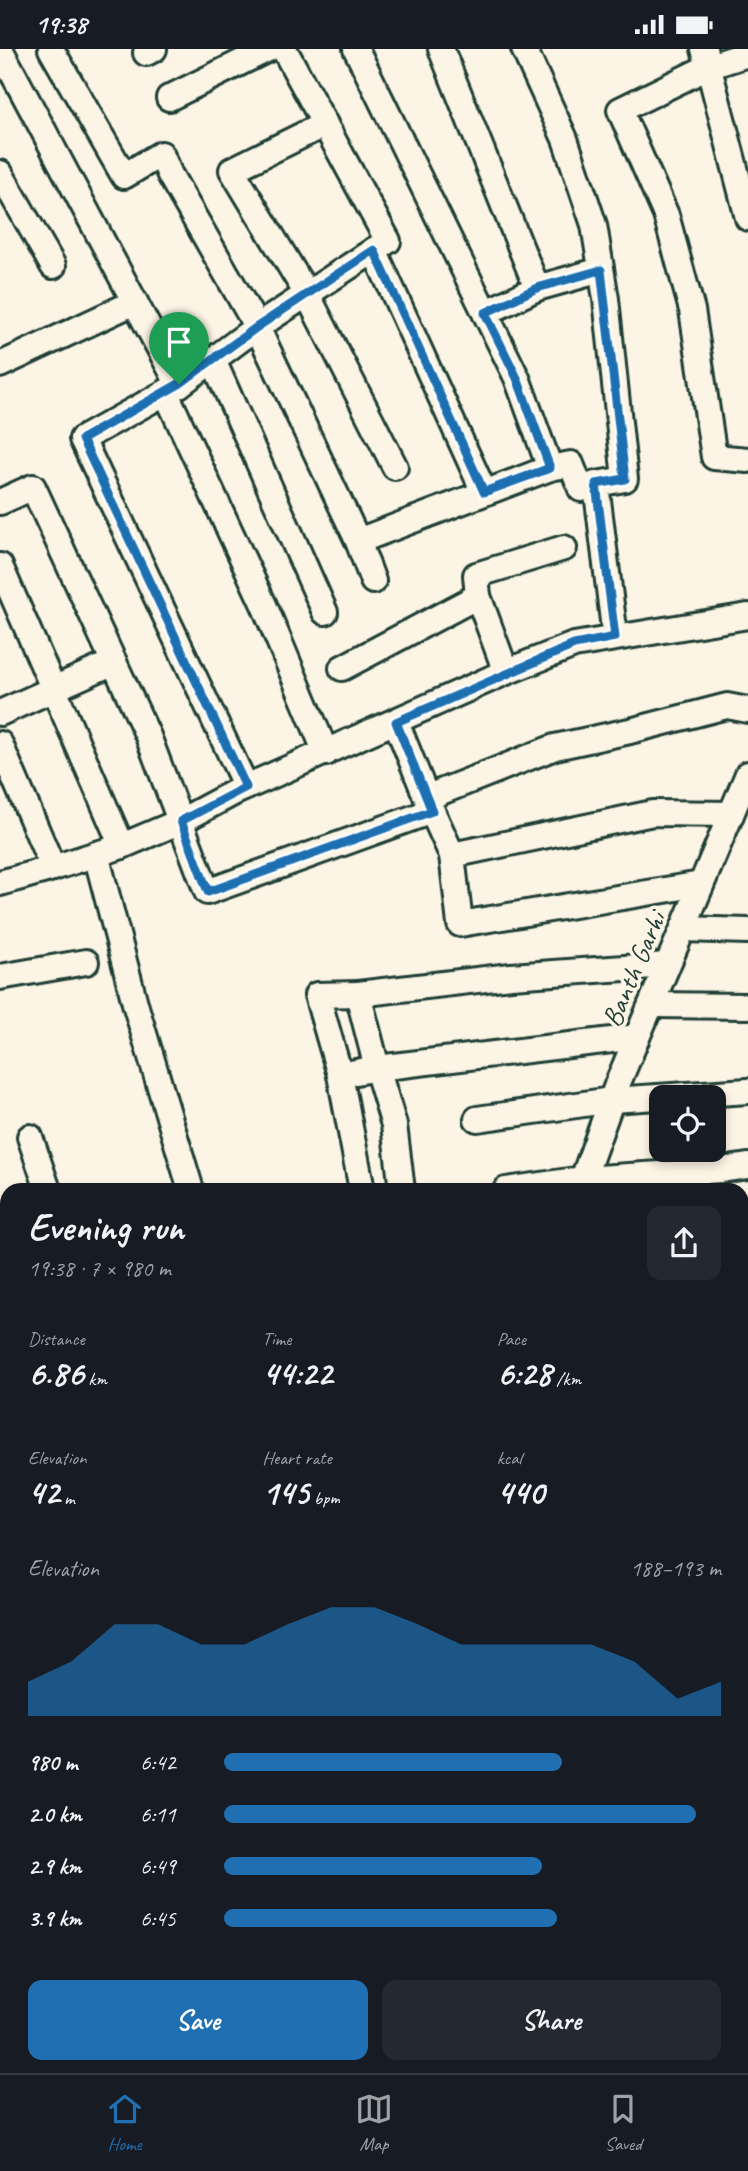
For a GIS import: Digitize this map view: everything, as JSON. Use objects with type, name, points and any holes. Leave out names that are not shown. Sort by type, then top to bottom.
[{"type":"street","points":[[0,49],[135,302],[326,753]]},
{"type":"street","points":[[51,49],[124,176],[161,155],[257,327],[358,541],[373,581]]},
{"type":"street","points":[[169,98],[268,49]]},
{"type":"street","points":[[246,787],[82,439],[173,389],[257,327],[388,241],[284,49]]},
{"type":"street","points":[[356,49],[517,378],[550,468]]},
{"type":"street","points":[[441,49],[537,288]]},
{"type":"street","points":[[358,541],[550,468],[571,464],[581,489],[625,479],[594,225],[565,139],[524,49]]},
{"type":"street","points":[[740,53],[707,57],[621,110],[666,215],[692,310],[714,457],[748,460]]},
{"type":"street","points":[[707,57],[748,218]]},
{"type":"street","points":[[325,124],[232,170],[307,294],[395,467]]},
{"type":"street","points":[[3,187],[53,266]]},
{"type":"street","points":[[374,250],[484,492]]},
{"type":"street","points":[[485,313],[537,288],[601,270]]},
{"type":"street","points":[[0,365],[135,302]]},
{"type":"street","points":[[213,360],[326,612]]},
{"type":"street","points":[[596,484],[615,637]]},
{"type":"street","points":[[0,502],[33,487],[148,736],[208,892],[430,804],[555,747],[727,706],[748,710]]},
{"type":"street","points":[[506,672],[478,596],[476,575],[564,548]]},
{"type":"street","points":[[0,566],[122,846]]},
{"type":"street","points":[[342,668],[478,596]]},
{"type":"street","points":[[0,883],[122,846],[181,821],[246,787],[506,672],[574,645],[748,617]]},
{"type":"street","points":[[0,713],[114,662]]},
{"type":"street","points":[[396,722],[452,855],[460,924],[701,884]]},
{"type":"street","points":[[0,744],[53,868]]},
{"type":"street","name":"Banth Garhi","points":[[581,1183],[637,1037],[746,784]]},
{"type":"street","points":[[452,855],[653,813],[731,814]]},
{"type":"street","points":[[96,854],[136,1007],[189,1183]]},
{"type":"street","points":[[682,929],[748,931]]},
{"type":"street","points":[[0,977],[86,962]]},
{"type":"street","points":[[361,1183],[340,1075],[317,995],[358,994],[511,976],[667,965]]},
{"type":"street","points":[[358,994],[394,1125],[401,1183]]},
{"type":"street","points":[[651,1005],[748,1006]]},
{"type":"street","points":[[340,1075],[377,1068],[637,1037]]},
{"type":"street","points":[[477,1119],[612,1100],[748,1091]]},
{"type":"street","points":[[30,1137],[46,1183]]},
{"type":"street","points":[[591,1183],[748,1166]]},
{"type":"route","points":[[374,250],[484,492],[550,468],[517,378],[485,313],[537,288],[601,270],[625,479],[596,484],[615,637],[574,645],[506,672],[396,722],[432,811],[208,892],[181,821],[246,787],[82,439],[179,384],[257,327],[374,250]]}]
